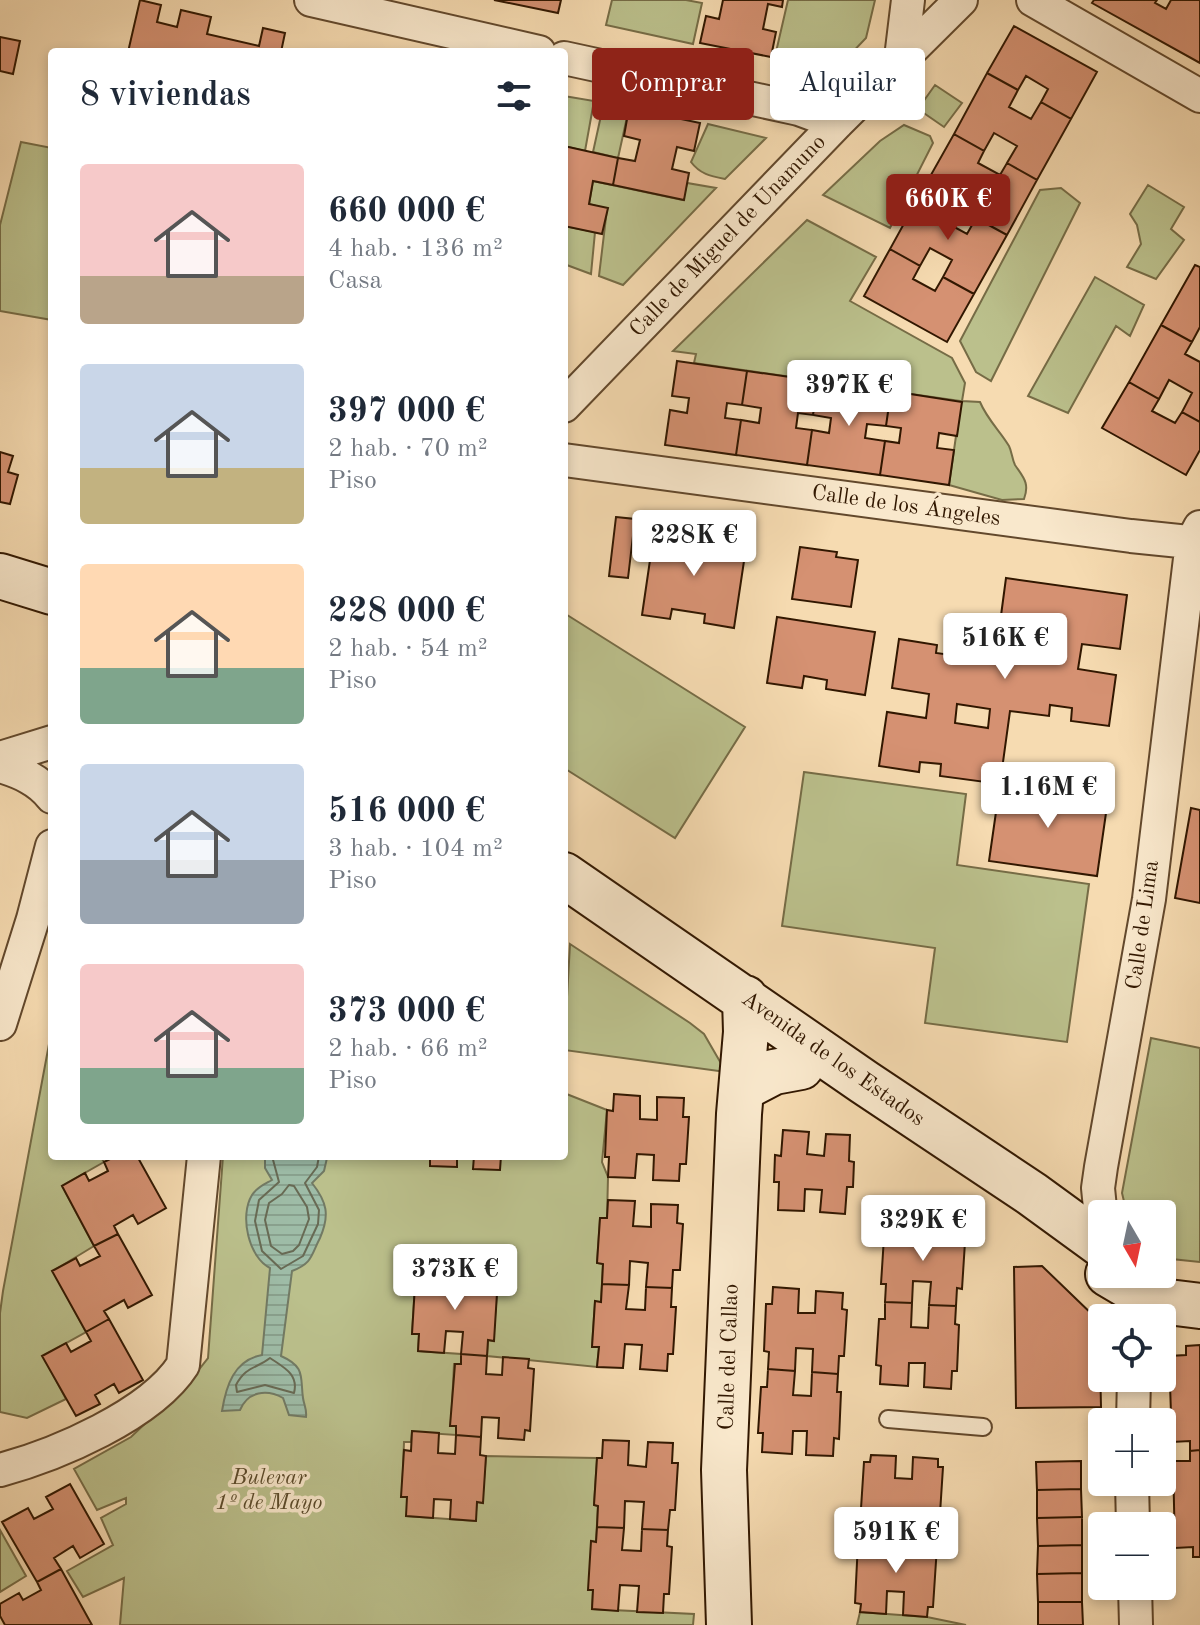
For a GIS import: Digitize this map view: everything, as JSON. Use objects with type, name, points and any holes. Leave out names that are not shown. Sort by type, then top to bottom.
[{"type":"street","points":[[311,0],[521,48]]},
{"type":"street","points":[[902,48],[908,0]]},
{"type":"street","name":"Calle de Miguel de Unamuno","points":[[911,48],[961,0]]},
{"type":"street","points":[[1033,0],[1200,96]]},
{"type":"street","points":[[568,59],[799,109],[837,123]]},
{"type":"street","name":"Calle de Miguel de Unamuno","points":[[568,402],[840,120]]},
{"type":"street","name":"Calle de los Ángeles","points":[[568,461],[1131,536],[1197,537]]},
{"type":"street","name":"Calle de Lima","points":[[1082,1233],[1098,1188],[1149,899],[1197,537]]},
{"type":"street","points":[[0,552],[48,565]]},
{"type":"street","points":[[0,576],[48,591]]},
{"type":"street","points":[[0,758],[48,743]]},
{"type":"street","points":[[0,766],[18,771],[48,792]]},
{"type":"street","points":[[0,1024],[48,868]]},
{"type":"street","name":"Avenida de los Estados","points":[[568,878],[746,1015],[1082,1233]]},
{"type":"street","name":"Avenida de los Estados","points":[[568,908],[669,974],[746,1015],[801,1067],[888,1130],[1082,1233]]},
{"type":"street","name":"Calle del Callao","points":[[729,1625],[724,1470],[738,1129],[746,1015]]},
{"type":"street","points":[[743,1088],[774,1072],[801,1067]]},
{"type":"street","points":[[0,1470],[34,1461],[113,1425],[171,1384],[183,1365],[204,1160]]},
{"type":"street","points":[[1176,1284],[1200,1283]]},
{"type":"street","points":[[1135,1288],[1152,1300],[1200,1306]]},
{"type":"street","points":[[1135,1600],[1136,1625]]},
{"type":"lane","points":[[888,1419],[983,1427]]},
{"type":"green space","points":[[612,0],[686,0],[702,3],[693,44],[606,25]]},
{"type":"green space","points":[[788,0],[875,0],[866,38],[856,48],[777,48]]},
{"type":"green space","points":[[935,85],[962,103],[944,127],[925,114],[925,99]]},
{"type":"green space","points":[[568,97],[592,101],[585,151],[568,147]]},
{"type":"green space","points":[[600,120],[626,120],[618,158],[593,152]]},
{"type":"green space","points":[[708,124],[766,138],[725,179],[715,177],[702,172],[691,162]]},
{"type":"green space","points":[[904,125],[930,136],[933,143],[890,228],[823,195],[880,141]]},
{"type":"green space","points":[[21,142],[48,147],[48,319],[0,311],[0,225]]},
{"type":"green space","points":[[593,181],[683,200],[687,183],[716,188],[623,285],[599,276],[607,209],[589,204]]},
{"type":"green space","points":[[1148,185],[1184,207],[1171,229],[1184,240],[1156,279],[1127,267],[1141,244],[1137,225],[1130,214]]},
{"type":"green space","points":[[1061,188],[1080,203],[991,381],[976,372],[960,341],[1040,190]]},
{"type":"green space","points":[[807,220],[876,257],[850,301],[952,358],[965,383],[962,401],[980,402],[1009,446],[1026,484],[1024,499],[1002,500],[949,485],[961,401],[694,363],[696,354],[673,351]]},
{"type":"green space","points":[[568,227],[595,232],[591,274],[568,265]]},
{"type":"green space","points":[[1095,277],[1144,305],[1130,336],[1116,326],[1068,413],[1028,396]]},
{"type":"green space","points":[[568,616],[745,727],[675,838],[568,771]]},
{"type":"green space","points":[[804,772],[966,794],[957,865],[1089,884],[1067,1042],[925,1023],[935,948],[782,926]]},
{"type":"green space","points":[[570,944],[704,1034],[726,1072],[568,1051]]},
{"type":"green space","points":[[1151,1038],[1200,1048],[1200,1262],[1176,1259],[1176,1200],[1124,1200],[1122,1193]]},
{"type":"green space","points":[[48,1049],[48,1160],[104,1162],[62,1186],[94,1246],[53,1271],[86,1332],[43,1356],[66,1399],[27,1418],[0,1412],[0,1313]]},
{"type":"green space","name":"Bulevar 1º de Mayo","points":[[568,1095],[607,1110],[602,1162],[608,1177],[607,1218],[600,1218],[597,1263],[603,1264],[601,1302],[595,1302],[592,1346],[599,1347],[597,1367],[487,1356],[488,1340],[493,1341],[497,1293],[491,1292],[492,1273],[424,1268],[422,1285],[415,1286],[412,1333],[419,1334],[418,1351],[461,1354],[461,1364],[454,1364],[451,1425],[456,1426],[456,1435],[412,1432],[411,1442],[404,1442],[402,1497],[407,1497],[407,1516],[475,1521],[477,1502],[482,1503],[486,1456],[597,1458],[594,1505],[598,1506],[596,1542],[592,1541],[589,1590],[593,1590],[592,1609],[694,1614],[693,1625],[120,1625],[124,1578],[83,1597],[67,1571],[113,1545],[101,1518],[126,1504],[126,1498],[97,1510],[74,1469],[131,1437],[189,1382],[208,1358],[223,1160],[430,1160],[430,1165],[437,1160],[474,1160],[474,1169],[493,1160],[568,1160]]},
{"type":"green space","points":[[0,1530],[26,1576],[0,1592]]},
{"type":"green space","points":[[860,1612],[927,1617],[966,1625],[857,1625]]},
{"type":"water","points":[[265,1160],[327,1160],[324,1171],[312,1183],[324,1203],[325,1222],[310,1258],[292,1271],[281,1356],[295,1364],[300,1373],[306,1417],[289,1415],[283,1398],[271,1393],[253,1395],[240,1410],[222,1411],[226,1392],[238,1368],[244,1362],[262,1355],[270,1268],[256,1255],[252,1246],[246,1214],[254,1192],[272,1180],[265,1168]]},
{"type":"building","points":[[140,0],[161,5],[157,22],[177,27],[181,10],[211,17],[207,34],[259,46],[263,28],[285,33],[282,48],[129,48]]},
{"type":"building","points":[[494,0],[561,0],[558,13]]},
{"type":"building","points":[[723,0],[783,0],[782,7],[768,4],[763,29],[776,32],[770,57],[754,54],[754,48],[725,48],[700,43],[706,16],[719,19]]},
{"type":"building","points":[[1094,0],[1157,0],[1155,3],[1166,9],[1171,0],[1200,0],[1200,63],[1092,3]]},
{"type":"building","points":[[1014,26],[1097,72],[1071,119],[1041,102],[1048,89],[1026,76],[1018,90],[987,73]]},
{"type":"building","points":[[0,37],[20,41],[13,74],[0,71]]},
{"type":"building","points":[[987,73],[1018,90],[1009,107],[1031,119],[1041,102],[1071,119],[1037,180],[1007,163],[1017,146],[994,133],[984,151],[954,134]]},
{"type":"building","points":[[627,120],[686,120],[700,123],[694,151],[677,147],[672,169],[689,173],[684,200],[613,185],[618,158],[635,161],[640,140],[624,136]]},
{"type":"building","points":[[954,134],[984,151],[978,163],[1000,175],[1007,163],[1037,180],[1007,235],[976,218],[985,203],[963,191],[954,206],[923,189]]},
{"type":"building","points":[[568,147],[618,158],[613,185],[593,181],[589,204],[608,208],[602,234],[568,227]]},
{"type":"building","points":[[923,189],[954,206],[945,222],[967,234],[976,218],[1007,235],[974,294],[943,277],[952,260],[930,248],[920,266],[890,249]]},
{"type":"building","points":[[890,249],[920,266],[913,279],[935,291],[943,277],[974,294],[947,342],[864,296]]},
{"type":"building","points":[[1195,265],[1200,267],[1200,327],[1192,342],[1161,325]]},
{"type":"building","points":[[1161,325],[1192,342],[1185,354],[1200,362],[1200,422],[1182,412],[1192,393],[1169,380],[1159,399],[1129,382]]},
{"type":"building","points":[[677,361],[747,371],[742,405],[727,403],[725,418],[741,420],[736,455],[665,445],[670,410],[687,413],[689,398],[672,396]]},
{"type":"building","points":[[747,371],[818,381],[813,415],[798,413],[796,428],[812,430],[807,465],[736,455],[741,420],[759,423],[761,408],[742,405]]},
{"type":"building","points":[[818,381],[891,391],[886,426],[867,424],[865,438],[885,441],[880,475],[807,465],[812,430],[829,433],[831,418],[813,415]]},
{"type":"building","points":[[1129,382],[1159,399],[1152,411],[1175,423],[1182,412],[1200,422],[1200,450],[1186,475],[1102,428]]},
{"type":"building","points":[[891,391],[962,402],[957,436],[939,433],[937,448],[954,450],[949,485],[880,475],[885,441],[899,443],[901,428],[886,426]]},
{"type":"building","points":[[0,452],[13,456],[8,472],[18,475],[10,504],[0,502]]},
{"type":"building","points":[[616,517],[635,519],[628,578],[609,576]]},
{"type":"building","points":[[655,526],[686,531],[683,550],[713,555],[716,537],[747,541],[734,628],[704,623],[705,614],[672,609],[670,619],[642,615]]},
{"type":"building","points":[[800,547],[837,552],[836,557],[858,560],[851,607],[792,599]]},
{"type":"building","points":[[1006,578],[1127,595],[1120,649],[1082,644],[1078,669],[1116,675],[1109,726],[1071,721],[1072,708],[1050,705],[1049,716],[1010,711],[1000,784],[940,776],[941,764],[920,762],[919,772],[879,766],[887,712],[926,718],[929,694],[892,688],[899,639],[937,645],[936,653],[958,656],[960,648],[996,653]],"holes":[[[1024,634],[1060,639],[1056,663],[1021,658]],[[957,704],[990,709],[988,728],[955,723]]]},
{"type":"building","points":[[777,617],[875,632],[865,695],[826,689],[827,680],[804,676],[802,688],[767,683]]},
{"type":"building","points":[[1000,784],[1108,799],[1097,876],[989,861]]},
{"type":"building","points":[[1191,808],[1200,810],[1200,903],[1175,898]]},
{"type":"building","points":[[614,1094],[640,1096],[640,1119],[657,1120],[657,1097],[684,1098],[683,1117],[689,1117],[686,1164],[680,1164],[679,1181],[653,1180],[654,1155],[637,1154],[635,1178],[608,1177],[609,1157],[605,1157],[607,1110],[613,1111]]},
{"type":"building","points":[[783,1130],[809,1132],[807,1154],[824,1156],[826,1134],[850,1135],[849,1161],[854,1162],[853,1187],[847,1187],[845,1214],[820,1212],[822,1190],[805,1189],[804,1211],[778,1210],[779,1182],[774,1182],[775,1155],[781,1156]]},
{"type":"building","points":[[139,1160],[166,1208],[138,1224],[133,1215],[114,1226],[118,1234],[94,1246],[62,1186],[85,1173],[89,1181],[108,1171],[104,1162]]},
{"type":"building","points":[[430,1160],[457,1160],[457,1167],[430,1166]]},
{"type":"building","points":[[474,1160],[501,1160],[500,1170],[473,1169]]},
{"type":"building","points":[[608,1200],[635,1201],[633,1226],[651,1227],[651,1204],[678,1205],[677,1223],[683,1224],[680,1270],[673,1270],[672,1288],[646,1287],[648,1263],[630,1261],[629,1285],[602,1284],[603,1264],[597,1263],[600,1218],[607,1218]]},
{"type":"building","points":[[891,1220],[917,1221],[916,1245],[933,1246],[934,1222],[961,1224],[960,1242],[965,1242],[962,1289],[957,1288],[956,1306],[929,1305],[931,1282],[913,1281],[912,1303],[885,1302],[886,1284],[881,1284],[884,1237],[890,1237]]},
{"type":"building","points":[[118,1234],[152,1295],[128,1308],[124,1300],[104,1311],[109,1319],[86,1332],[52,1271],[76,1258],[80,1266],[100,1256],[94,1246]]},
{"type":"building","points":[[1042,1266],[1088,1310],[1088,1392],[1101,1392],[1101,1407],[1016,1408],[1014,1267]]},
{"type":"building","points":[[424,1268],[450,1270],[449,1289],[465,1290],[466,1271],[493,1272],[491,1292],[497,1293],[494,1341],[488,1340],[487,1356],[461,1354],[463,1332],[446,1331],[444,1353],[418,1351],[419,1334],[412,1334],[415,1285],[422,1285]]},
{"type":"building","points":[[602,1284],[629,1285],[626,1309],[645,1310],[646,1287],[672,1288],[671,1307],[676,1307],[673,1354],[668,1354],[667,1371],[640,1369],[642,1345],[625,1344],[623,1368],[597,1367],[599,1347],[592,1347],[595,1301],[601,1302]]},
{"type":"building","points":[[773,1287],[799,1289],[798,1313],[815,1313],[816,1291],[843,1293],[842,1309],[847,1310],[844,1356],[839,1356],[838,1374],[812,1372],[813,1349],[796,1348],[795,1371],[768,1369],[769,1352],[764,1351],[766,1304],[772,1304]]},
{"type":"building","points":[[885,1302],[912,1303],[911,1327],[928,1328],[929,1305],[956,1306],[955,1324],[959,1325],[957,1371],[952,1371],[951,1389],[924,1387],[925,1363],[909,1363],[908,1386],[880,1384],[881,1366],[876,1365],[879,1319],[885,1319]]},
{"type":"building","points":[[109,1319],[143,1380],[119,1393],[114,1384],[95,1395],[100,1404],[76,1416],[42,1356],[66,1343],[71,1352],[91,1341],[86,1332]]},
{"type":"building","points":[[1200,1345],[1200,1450],[1190,1451],[1190,1441],[1176,1442],[1176,1408],[1171,1408],[1170,1392],[1176,1392],[1176,1356],[1186,1355],[1186,1346]]},
{"type":"building","points":[[461,1354],[487,1356],[486,1374],[502,1375],[503,1357],[529,1359],[528,1368],[534,1369],[530,1431],[525,1430],[524,1440],[498,1438],[499,1418],[482,1417],[481,1437],[456,1435],[456,1426],[450,1426],[455,1364],[461,1364]]},
{"type":"building","points":[[768,1369],[795,1371],[793,1395],[811,1396],[812,1372],[838,1374],[837,1392],[841,1392],[839,1439],[834,1438],[833,1456],[806,1455],[807,1431],[793,1431],[792,1454],[762,1452],[763,1433],[758,1433],[761,1387],[767,1387]]},
{"type":"building","points":[[412,1431],[439,1433],[438,1453],[455,1454],[456,1435],[481,1437],[480,1455],[486,1456],[483,1503],[477,1502],[476,1521],[450,1519],[451,1500],[434,1499],[433,1518],[406,1516],[407,1497],[401,1497],[404,1450],[411,1451]]},
{"type":"building","points":[[603,1440],[629,1441],[628,1465],[646,1467],[648,1442],[673,1443],[672,1463],[678,1463],[675,1510],[670,1510],[668,1530],[642,1529],[644,1502],[625,1501],[624,1528],[597,1527],[598,1506],[594,1505],[597,1458],[602,1458]]},
{"type":"building","points":[[1200,1450],[1200,1557],[1193,1557],[1193,1547],[1176,1548],[1176,1461],[1190,1461],[1190,1451]]},
{"type":"building","points":[[871,1455],[896,1456],[895,1478],[912,1479],[913,1457],[938,1459],[938,1467],[943,1467],[939,1529],[933,1528],[932,1538],[908,1536],[909,1513],[893,1512],[891,1535],[865,1533],[865,1524],[860,1524],[864,1462],[870,1462]]},
{"type":"building","points":[[1081,1461],[1081,1489],[1037,1490],[1036,1462]]},
{"type":"building","points":[[70,1484],[104,1544],[80,1558],[73,1546],[54,1558],[61,1569],[37,1582],[2,1522],[28,1508],[34,1519],[53,1509],[46,1497]]},
{"type":"building","points":[[1081,1489],[1082,1517],[1037,1518],[1037,1490]]},
{"type":"building","points":[[1082,1517],[1082,1545],[1038,1546],[1037,1518]]},
{"type":"building","points":[[597,1527],[624,1528],[622,1550],[641,1551],[642,1529],[668,1530],[667,1546],[672,1547],[669,1594],[664,1594],[663,1613],[637,1612],[639,1586],[620,1585],[618,1611],[592,1609],[593,1590],[588,1590],[591,1541],[596,1542]]},
{"type":"building","points":[[865,1533],[891,1535],[890,1557],[906,1558],[908,1536],[932,1538],[931,1546],[937,1546],[933,1607],[928,1607],[927,1617],[903,1615],[904,1592],[887,1591],[886,1614],[860,1612],[861,1604],[855,1603],[858,1542],[864,1542]]},
{"type":"building","points":[[1082,1545],[1082,1573],[1037,1574],[1038,1546]]},
{"type":"building","points":[[61,1569],[92,1625],[5,1625],[0,1616],[0,1604],[19,1593],[23,1600],[41,1590],[37,1582]]},
{"type":"building","points":[[1082,1573],[1082,1602],[1038,1602],[1037,1574]]},
{"type":"building","points":[[1038,1602],[1082,1602],[1083,1625],[1038,1625]]}]
